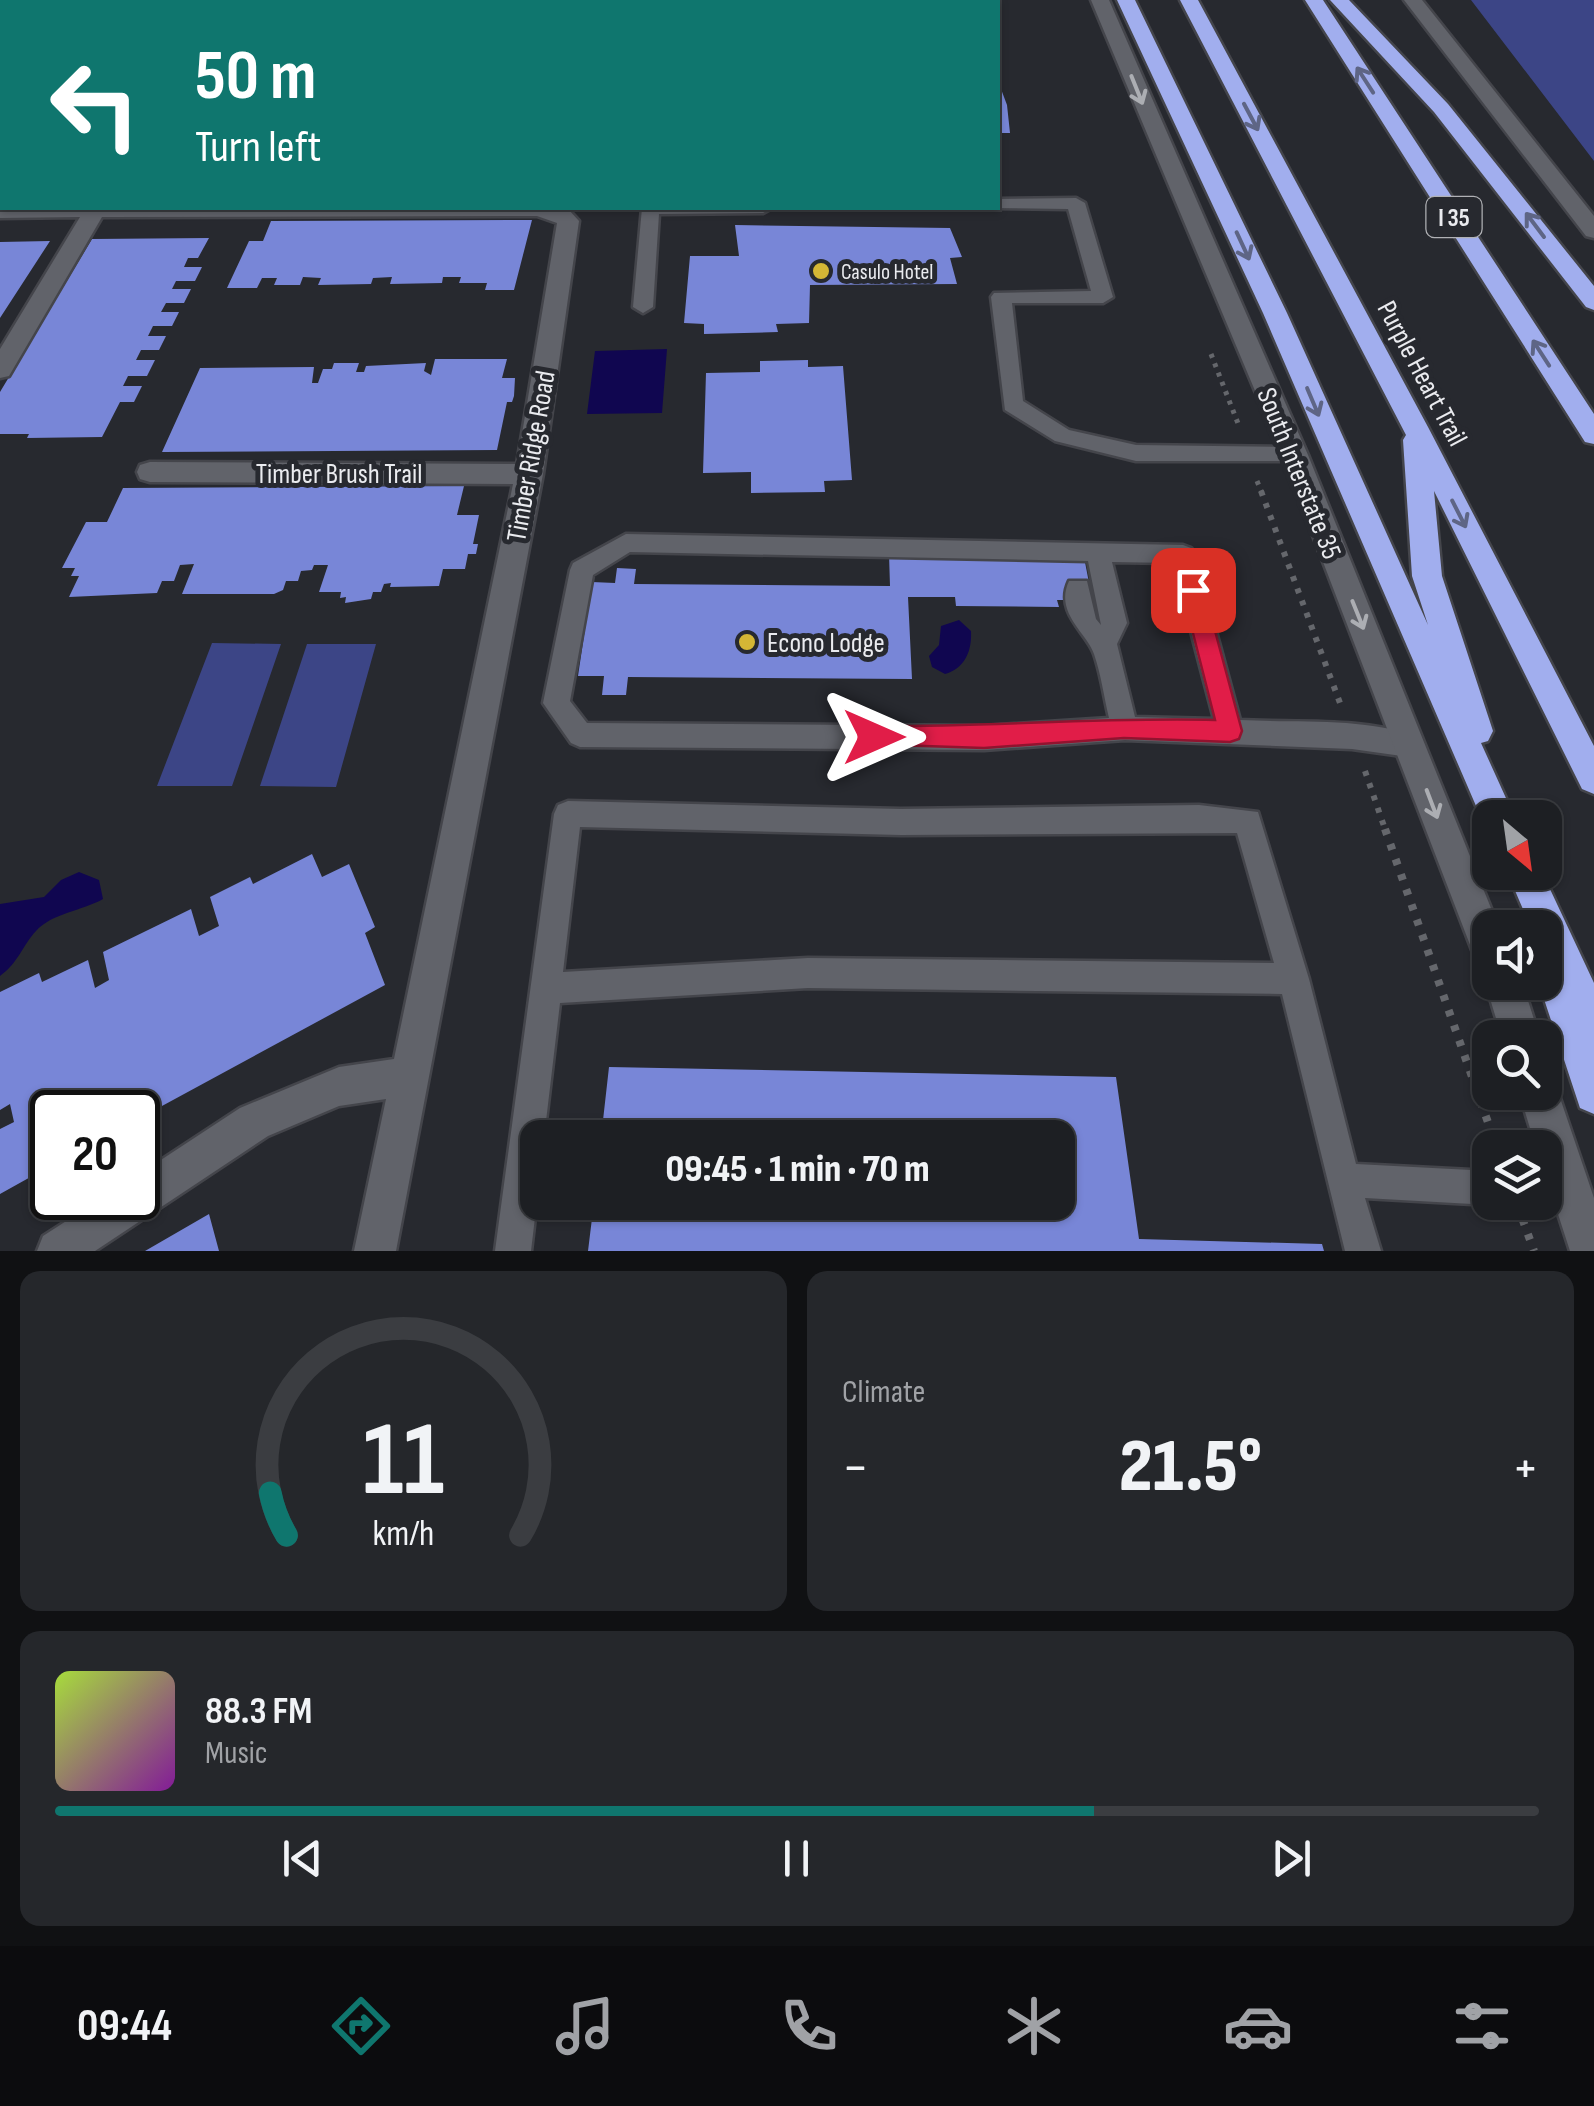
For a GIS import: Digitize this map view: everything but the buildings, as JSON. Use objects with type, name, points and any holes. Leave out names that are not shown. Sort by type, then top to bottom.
[{"type":"highway","points":[[1126,0],[1274,313],[1494,800]]},
{"type":"highway","name":"Purple Heart Trail","points":[[1189,0],[1415,427],[1594,779]]},
{"type":"highway","name":"I 35","points":[[1314,0],[1594,434]]},
{"type":"highway","points":[[1339,0],[1381,40],[1512,194],[1594,302]]},
{"type":"highway","points":[[1415,427],[1427,576],[1496,800]]},
{"type":"highway","points":[[1531,890],[1594,1024]]},
{"type":"highway","points":[[1562,995],[1594,1094]]},
{"type":"street","name":"South Interstate 35","points":[[1100,0],[1295,455],[1474,910]]},
{"type":"street","points":[[1412,0],[1594,231]]},
{"type":"street","points":[[0,370],[95,210]]},
{"type":"street","name":"Timber Ridge Road","points":[[0,211],[95,210]]},
{"type":"street","name":"Timber Ridge Road","points":[[375,1251],[529,474],[570,228],[561,214],[542,210]]},
{"type":"street","name":"Timber Brush Trail","points":[[150,472],[529,474]]},
{"type":"street","points":[[58,1251],[254,1122],[339,1088],[408,1076]]},
{"type":"street","points":[[1562,1200],[1591,1251]]},
{"type":"lane","points":[[1000,204],[1076,204],[1102,296],[1001,297],[1013,405],[1062,436],[1136,453],[1295,455]]},
{"type":"lane","points":[[643,307],[650,210]]},
{"type":"lane","points":[[1230,731],[1184,554],[1070,555],[626,542],[582,570],[556,703],[580,734],[984,738],[1124,728],[1352,737],[1410,744]]},
{"type":"lane","points":[[1098,553],[1115,623],[1104,644]]},
{"type":"lane","points":[[1078,588],[1084,623],[1104,644],[1124,728]]},
{"type":"lane","points":[[512,1251],[568,814],[901,822],[1198,818],[1248,821],[1294,979],[1363,1251]]},
{"type":"lane","points":[[546,988],[808,973],[1294,979]]},
{"type":"lane","points":[[1343,1180],[1472,1187]]},
{"type":"path","points":[[1261,492],[1331,680]]},
{"type":"path","points":[[1364,769],[1491,1130]]},
{"type":"path","points":[[1523,1220],[1534,1251]]},
{"type":"shaded area","points":[[1471,0],[1594,0],[1594,161]]},
{"type":"shaded area","points":[[667,349],[662,413],[587,414],[595,351]]},
{"type":"shaded area","points":[[959,620],[971,631],[970,645],[962,663],[945,674],[932,667],[929,656],[939,645],[941,626]]},
{"type":"shaded area","points":[[212,643],[281,644],[232,786],[157,786]]},
{"type":"shaded area","points":[[307,644],[376,644],[336,787],[260,786]]},
{"type":"shaded area","points":[[79,872],[99,880],[103,899],[43,925],[0,976],[0,904],[44,897],[61,880]]},
{"type":"place","name":"Casulo Hotel","points":[[821,271]]},
{"type":"place","name":"Econo Lodge","points":[[747,642]]},
{"type":"route","points":[[874,737],[984,738],[1124,728],[1230,731],[1193,590]]}]
